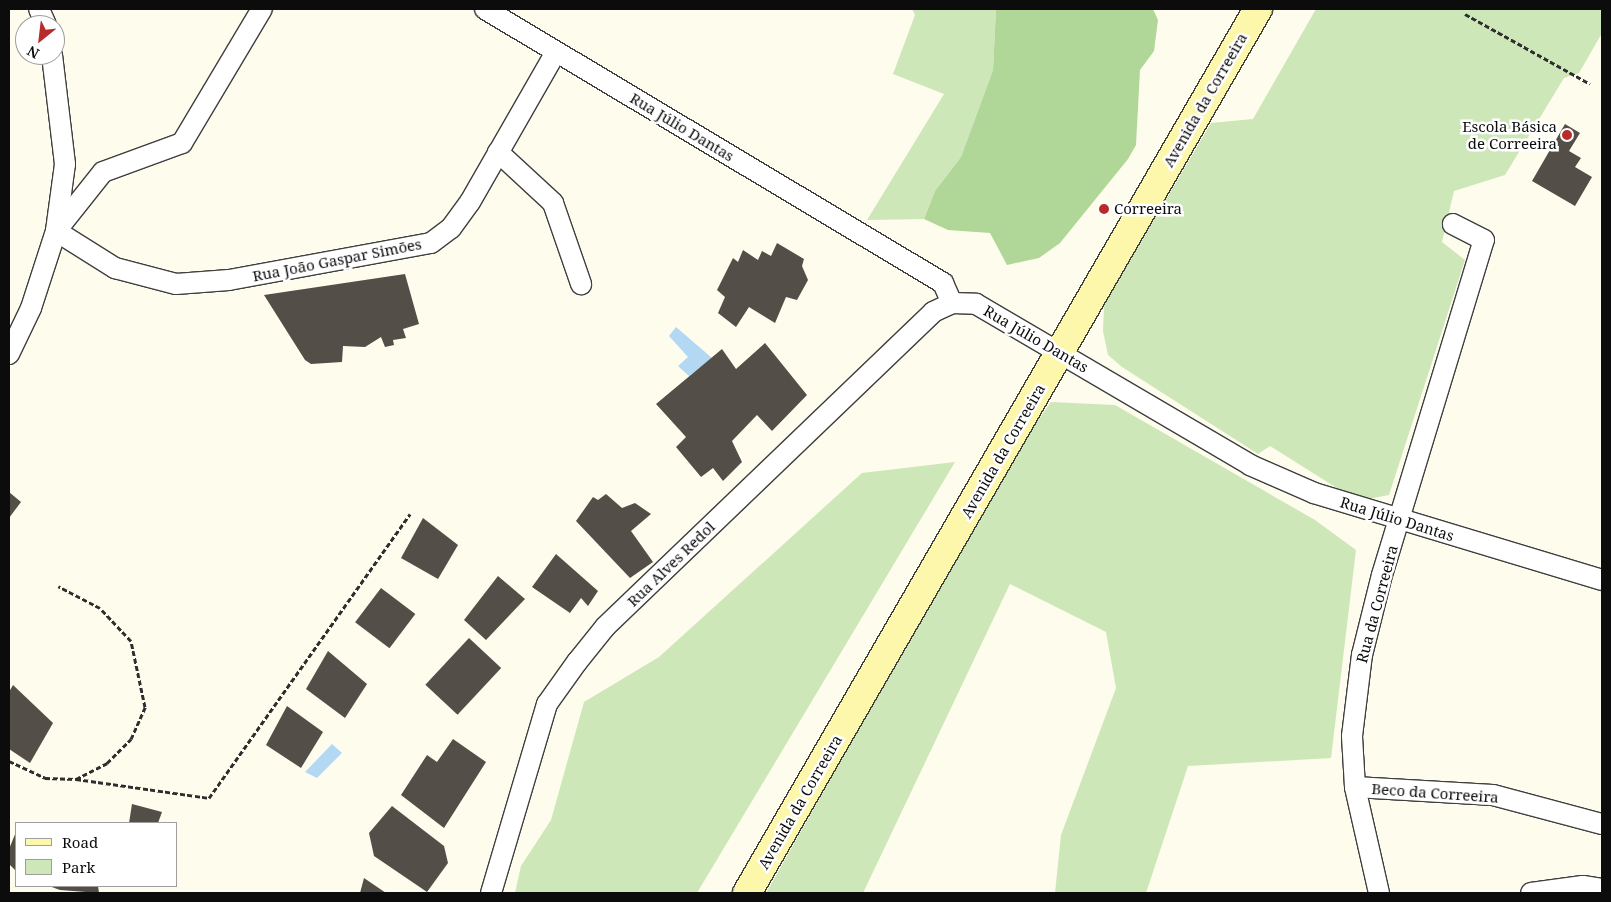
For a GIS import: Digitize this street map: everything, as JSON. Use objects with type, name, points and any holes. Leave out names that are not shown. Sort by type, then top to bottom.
[{"type":"main road","name":"Avenida da Correeira","points":[[747,893],[1053,347],[1239,9]]},
{"type":"main road","name":"Avenida da Correeira","points":[[728,893],[1053,347],[1258,9]]},
{"type":"street","points":[[56,232],[103,172],[182,143],[262,9]]},
{"type":"street","name":"Rua Júlio Dantas","points":[[485,9],[943,283],[952,303],[976,304],[1053,347],[1250,465],[1314,494],[1602,580]]},
{"type":"street","name":"Rua João Gaspar Simões","points":[[56,232],[115,268],[176,284],[397,252],[431,242],[451,228],[556,52]]},
{"type":"street","points":[[9,354],[32,308],[56,232],[65,164],[53,65]]},
{"type":"street","points":[[498,152],[553,203],[581,284]]},
{"type":"street","name":"Rua da Correeira","points":[[1379,893],[1355,787],[1352,736],[1362,656],[1484,240],[1452,224]]},
{"type":"street","name":"Rua Alves Redol","points":[[490,893],[547,704],[577,662],[605,627],[918,326],[952,303]]},
{"type":"street","name":"Beco da Correeira","points":[[1355,787],[1493,795],[1602,824]]},
{"type":"street","points":[[1531,893],[1583,886],[1602,889]]},
{"type":"path","points":[[1465,14],[1590,84]]},
{"type":"path","points":[[9,761],[45,778],[76,779],[209,798],[410,514]]},
{"type":"path","points":[[58,586],[100,608],[131,641],[144,707],[131,739],[107,763],[76,779]]},
{"type":"green space","points":[[912,9],[996,9],[993,70],[961,157],[935,191],[924,219],[867,220],[944,94],[893,74],[915,15]]},
{"type":"green space","points":[[996,9],[1153,9],[1158,20],[1154,51],[1140,70],[1136,145],[1128,159],[1060,243],[1039,258],[1007,265],[990,233],[948,230],[924,219],[935,191],[961,157],[993,70]]},
{"type":"green space","points":[[1316,9],[1602,9],[1602,33],[1579,73],[1564,78],[1505,175],[1454,191],[1442,242],[1465,260],[1389,495],[1368,499],[1340,490],[1270,446],[1258,454],[1122,367],[1108,355],[1103,331],[1104,305],[1211,123],[1253,119]]},
{"type":"green space","points":[[1051,402],[1115,405],[1315,520],[1356,550],[1331,758],[1188,766],[1146,893],[1055,893],[1061,835],[1116,688],[1106,632],[1010,584],[863,893],[766,893],[1018,448]]},
{"type":"green space","points":[[955,462],[697,893],[515,893],[521,866],[551,820],[584,702],[659,657],[862,473]]},
{"type":"water","points":[[676,327],[712,358],[689,376],[678,366],[688,357],[669,336]]},
{"type":"water","points":[[332,744],[342,753],[317,778],[305,772]]},
{"type":"building","points":[[1565,124],[1580,133],[1569,151],[1581,158],[1575,167],[1592,177],[1575,206],[1532,181]]},
{"type":"building","points":[[777,243],[804,259],[802,266],[808,280],[797,300],[786,297],[775,323],[749,307],[736,327],[718,313],[725,297],[717,290],[733,258],[738,262],[743,250],[758,260],[762,251],[771,256]]},
{"type":"building","points":[[405,274],[419,324],[403,329],[406,338],[393,340],[394,345],[385,347],[381,337],[365,347],[343,346],[342,362],[311,364],[305,360],[264,295]]},
{"type":"building","points":[[765,343],[807,395],[772,431],[757,415],[732,441],[742,462],[723,481],[713,468],[701,477],[676,447],[686,437],[656,404],[722,349],[736,369]]},
{"type":"building","points":[[9,492],[21,502],[9,518]]},
{"type":"building","points":[[606,494],[622,508],[635,503],[651,514],[631,531],[653,562],[630,578],[576,521],[593,497],[598,500]]},
{"type":"building","points":[[423,518],[458,545],[438,579],[401,558]]},
{"type":"building","points":[[556,554],[598,591],[588,606],[581,598],[570,613],[532,587]]},
{"type":"building","points":[[498,576],[525,599],[486,640],[464,620]]},
{"type":"building","points":[[381,588],[415,614],[389,648],[355,622]]},
{"type":"building","points":[[469,638],[501,668],[458,715],[425,685]]},
{"type":"building","points":[[328,651],[367,684],[345,718],[306,689]]},
{"type":"building","points":[[13,685],[53,723],[30,763],[9,749],[9,692]]},
{"type":"building","points":[[287,706],[323,732],[301,768],[266,745]]},
{"type":"building","points":[[453,739],[486,762],[444,828],[401,795],[427,755],[437,762]]},
{"type":"building","points":[[132,804],[162,812],[158,822],[129,822]]},
{"type":"building","points":[[392,806],[444,846],[448,863],[427,892],[374,856],[369,833]]},
{"type":"building","points":[[15,834],[15,870],[9,864],[9,849]]},
{"type":"building","points":[[364,878],[386,893],[360,893]]},
{"type":"building","points":[[52,887],[98,887],[99,893],[60,890]]},
{"type":"place","name":"Escola Básica de Correeira","points":[[1567,135]]},
{"type":"place","name":"Correeira","points":[[1104,209]]}]
